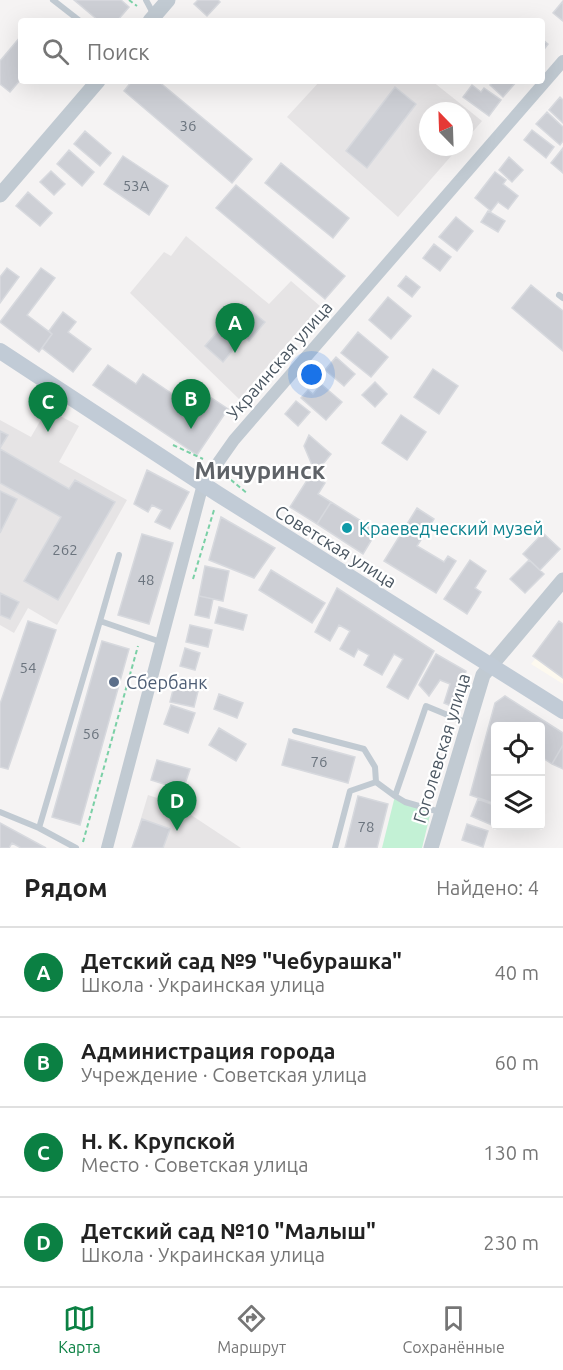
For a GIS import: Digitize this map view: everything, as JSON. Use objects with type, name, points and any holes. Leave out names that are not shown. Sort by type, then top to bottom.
[{"type":"main road","name":"Советская улица","points":[[0,351],[203,484],[563,711]]},
{"type":"street","points":[[152,18],[168,0]]},
{"type":"street","name":"Украинская улица","points":[[545,82],[563,61]]},
{"type":"street","points":[[0,195],[95,84]]},
{"type":"street","name":"Украинская улица","points":[[107,848],[203,484],[234,440],[543,84]]},
{"type":"street","name":"Гоголевская улица","points":[[430,848],[483,675],[563,580]]},
{"type":"lane","points":[[52,0],[76,18]]},
{"type":"lane","points":[[146,0],[152,18]]},
{"type":"lane","points":[[39,828],[119,555]]},
{"type":"lane","points":[[100,621],[161,642]]},
{"type":"lane","points":[[395,796],[426,706],[468,723]]},
{"type":"lane","points":[[295,731],[364,749],[375,767],[376,782],[405,802],[440,812]]},
{"type":"lane","points":[[335,848],[350,792],[376,782]]},
{"type":"lane","points":[[0,812],[39,828],[76,848]]},
{"type":"path","points":[[129,0],[137,6]]},
{"type":"path","points":[[81,848],[141,635]]},
{"type":"shaded area","points":[[317,84],[436,84],[458,102],[419,102],[419,156],[451,156],[398,217],[287,117]]},
{"type":"shaded area","points":[[473,114],[482,121],[473,132]]},
{"type":"shaded area","points":[[186,236],[269,304],[291,281],[320,306],[239,399],[130,293],[164,252],[171,256]]},
{"type":"shaded area","points":[[47,409],[79,426],[59,462],[127,500],[57,625],[28,608],[14,633],[0,625],[0,420],[31,437]]},
{"type":"shaded area","points":[[563,625],[563,684],[531,664]]},
{"type":"shaded area","points":[[148,795],[173,803],[241,848],[132,848]]},
{"type":"green space","points":[[395,796],[431,811],[422,848],[382,848]]},
{"type":"building","points":[[74,0],[121,0],[129,7],[120,18],[95,18]]},
{"type":"building","points":[[198,0],[218,0],[220,2],[207,16],[194,4]]},
{"type":"building","points":[[563,1],[563,21],[553,13]]},
{"type":"building","points":[[18,40],[18,83],[10,92],[0,84],[0,61]]},
{"type":"building","points":[[130,84],[162,84],[252,159],[232,183],[124,91]]},
{"type":"building","points":[[491,84],[514,84],[503,97]]},
{"type":"building","points":[[472,85],[481,92],[484,88],[501,100],[489,116],[473,102],[463,97]]},
{"type":"building","points":[[395,87],[416,104],[367,168],[346,151]]},
{"type":"building","points":[[560,97],[563,100],[563,123],[549,110]]},
{"type":"building","points":[[547,112],[563,127],[563,141],[560,145],[536,124]]},
{"type":"building","points":[[532,130],[554,147],[546,158],[524,140]]},
{"type":"building","points":[[85,131],[111,153],[100,166],[74,144]]},
{"type":"building","points":[[563,148],[563,173],[551,163]]},
{"type":"building","points":[[69,150],[94,172],[82,186],[57,164]]},
{"type":"building","points":[[123,156],[168,186],[149,215],[104,184]]},
{"type":"building","points":[[509,157],[523,170],[512,182],[499,170]]},
{"type":"building","points":[[281,163],[349,218],[333,238],[265,183]]},
{"type":"building","points":[[51,171],[65,184],[54,195],[40,182]]},
{"type":"building","points":[[495,172],[506,180],[503,184],[518,196],[508,209],[498,202],[491,211],[475,198]]},
{"type":"building","points":[[236,185],[345,276],[325,299],[216,208]]},
{"type":"building","points":[[28,192],[52,213],[40,226],[16,206]]},
{"type":"building","points":[[488,211],[505,221],[498,232],[481,222]]},
{"type":"building","points":[[456,217],[473,231],[457,251],[439,237]]},
{"type":"building","points":[[434,244],[451,257],[440,271],[423,258]]},
{"type":"building","points":[[7,268],[19,277],[0,303],[0,277]]},
{"type":"building","points":[[41,268],[55,278],[27,315],[52,334],[39,352],[0,322]]},
{"type":"building","points":[[406,276],[420,287],[412,297],[398,286]]},
{"type":"building","points":[[531,285],[563,311],[563,351],[512,308]]},
{"type":"building","points":[[388,297],[411,316],[391,339],[369,320]]},
{"type":"building","points":[[242,303],[265,322],[249,341],[244,337],[223,362],[205,346]]},
{"type":"building","points":[[63,312],[76,322],[68,332],[91,349],[73,372],[42,348],[52,334],[49,331]]},
{"type":"building","points":[[358,332],[388,357],[371,377],[341,353]]},
{"type":"building","points":[[336,357],[355,374],[344,386],[325,370]]},
{"type":"building","points":[[108,365],[136,384],[143,374],[196,410],[207,395],[228,409],[197,455],[93,385]]},
{"type":"building","points":[[433,369],[458,386],[439,414],[414,397]]},
{"type":"building","points":[[375,382],[387,394],[375,407],[362,395]]},
{"type":"building","points":[[321,384],[342,402],[326,420],[301,398],[308,390],[313,394]]},
{"type":"building","points":[[296,401],[310,412],[298,426],[285,414]]},
{"type":"building","points":[[401,415],[426,432],[407,460],[382,443]]},
{"type":"building","points":[[0,431],[8,435],[0,448]]},
{"type":"building","points":[[309,435],[331,454],[319,469],[312,465],[304,446]]},
{"type":"building","points":[[0,449],[69,489],[75,480],[115,502],[58,600],[24,581],[61,517],[0,483]]},
{"type":"building","points":[[147,470],[189,492],[170,529],[155,522],[162,510],[152,505],[148,512],[134,504]]},
{"type":"building","points":[[311,474],[325,483],[318,494],[331,502],[317,524],[290,507]]},
{"type":"building","points":[[0,491],[17,499],[0,533]]},
{"type":"building","name":"Краеведческий музей","points":[[331,502],[377,531],[363,554],[317,524]]},
{"type":"building","points":[[417,508],[434,519],[417,546],[444,562],[448,556],[456,561],[436,593],[384,561]]},
{"type":"building","points":[[221,517],[275,548],[254,578],[209,560]]},
{"type":"building","points":[[543,533],[560,549],[540,570],[523,554]]},
{"type":"building","points":[[142,534],[173,543],[149,624],[118,615]]},
{"type":"building","points":[[470,560],[486,571],[475,588],[481,592],[467,614],[444,599]]},
{"type":"building","points":[[529,560],[544,574],[525,593],[510,579]]},
{"type":"building","points":[[205,566],[229,571],[223,601],[199,596]]},
{"type":"building","points":[[271,570],[325,603],[312,623],[259,590]]},
{"type":"building","points":[[337,588],[434,651],[408,699],[387,687],[403,659],[394,654],[382,675],[364,665],[369,655],[358,649],[354,657],[340,649],[350,631],[339,625],[330,641],[315,632]]},
{"type":"building","points":[[0,593],[19,602],[10,619],[0,615]]},
{"type":"building","points":[[199,596],[213,599],[209,618],[195,615]]},
{"type":"building","points":[[219,607],[247,615],[243,630],[215,623]]},
{"type":"building","points":[[28,621],[56,630],[8,769],[0,767],[0,704]]},
{"type":"building","points":[[559,621],[563,624],[563,678],[533,656]]},
{"type":"building","points":[[190,625],[212,630],[208,647],[186,642]]},
{"type":"building","points":[[102,641],[129,649],[80,825],[52,817]]},
{"type":"building","points":[[185,648],[200,653],[195,670],[180,666]]},
{"type":"building","points":[[436,654],[466,671],[456,708],[444,703],[450,684],[440,680],[429,696],[419,685]]},
{"type":"building","points":[[174,686],[198,691],[194,707],[170,702]]},
{"type":"building","points":[[219,694],[243,703],[237,718],[214,709]]},
{"type":"building","points":[[505,696],[563,733],[563,745],[552,764],[545,759],[545,722],[491,722],[491,802],[470,795],[495,703]]},
{"type":"building","points":[[171,705],[195,713],[188,733],[164,724]]},
{"type":"building","points":[[219,728],[246,744],[236,761],[209,745]]},
{"type":"building","points":[[289,739],[355,757],[348,783],[282,765]]},
{"type":"building","points":[[563,745],[563,769],[552,764]]},
{"type":"building","points":[[157,760],[190,769],[183,790],[151,780]]},
{"type":"building","points":[[358,796],[388,804],[377,848],[345,848]]},
{"type":"building","points":[[478,799],[491,804],[491,825],[471,816]]},
{"type":"building","points":[[142,819],[170,829],[163,848],[132,848]]},
{"type":"building","points":[[0,823],[46,848],[21,848],[12,843],[9,848],[0,848]]},
{"type":"building","points":[[467,824],[488,831],[483,847],[462,840]]},
{"type":"place","name":"Детский сад №9 \"Чебурашка\"","points":[[235,353]]},
{"type":"place","name":"Администрация города","points":[[191,429]]},
{"type":"place","name":"Н. К. Крупской","points":[[48,432]]},
{"type":"place","name":"Краеведческий музей","points":[[347,528]]},
{"type":"place","name":"Сбербанк","points":[[114,682]]},
{"type":"place","name":"Детский сад №10 \"Малыш\"","points":[[177,831]]},
{"type":"district","name":"Мичуринск","points":[[260,470]]}]
